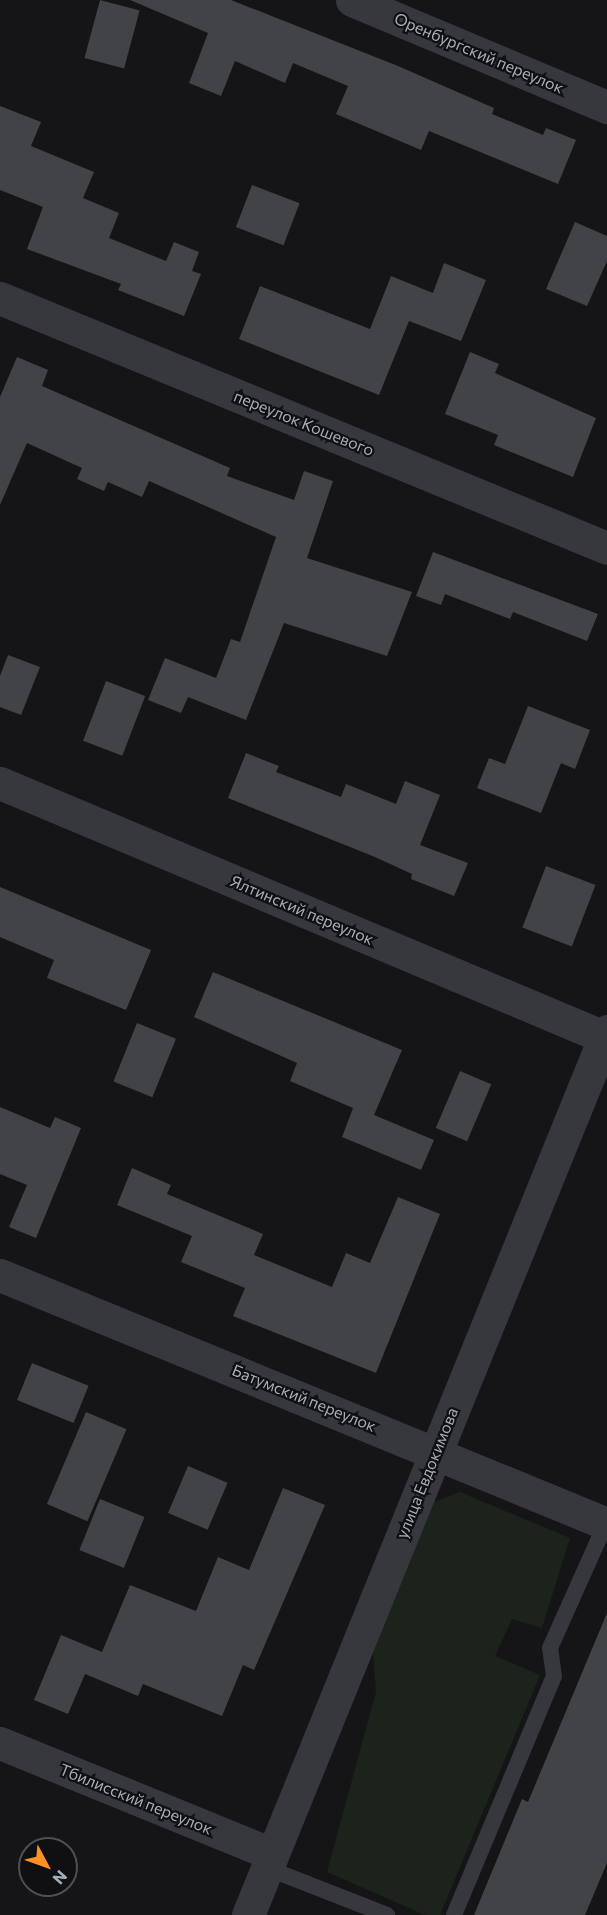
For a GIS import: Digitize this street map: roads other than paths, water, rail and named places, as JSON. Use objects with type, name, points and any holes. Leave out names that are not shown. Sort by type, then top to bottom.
[{"type":"street","name":"Оренбургский переулок","points":[[352,0],[607,107]]},
{"type":"street","name":"переулок Кошевого","points":[[0,298],[607,548]]},
{"type":"street","name":"Ялтинский переулок","points":[[0,783],[606,1034]]},
{"type":"street","name":"улица Евдокимова","points":[[248,1915],[606,1034]]},
{"type":"street","name":"Батумский переулок","points":[[0,1275],[436,1451],[607,1523]]},
{"type":"street","name":"Тбилисский переулок","points":[[0,1743],[270,1861]]},
{"type":"lane","points":[[454,1915],[554,1676],[550,1648],[607,1523]]},
{"type":"lane","points":[[270,1861],[387,1915]]}]
